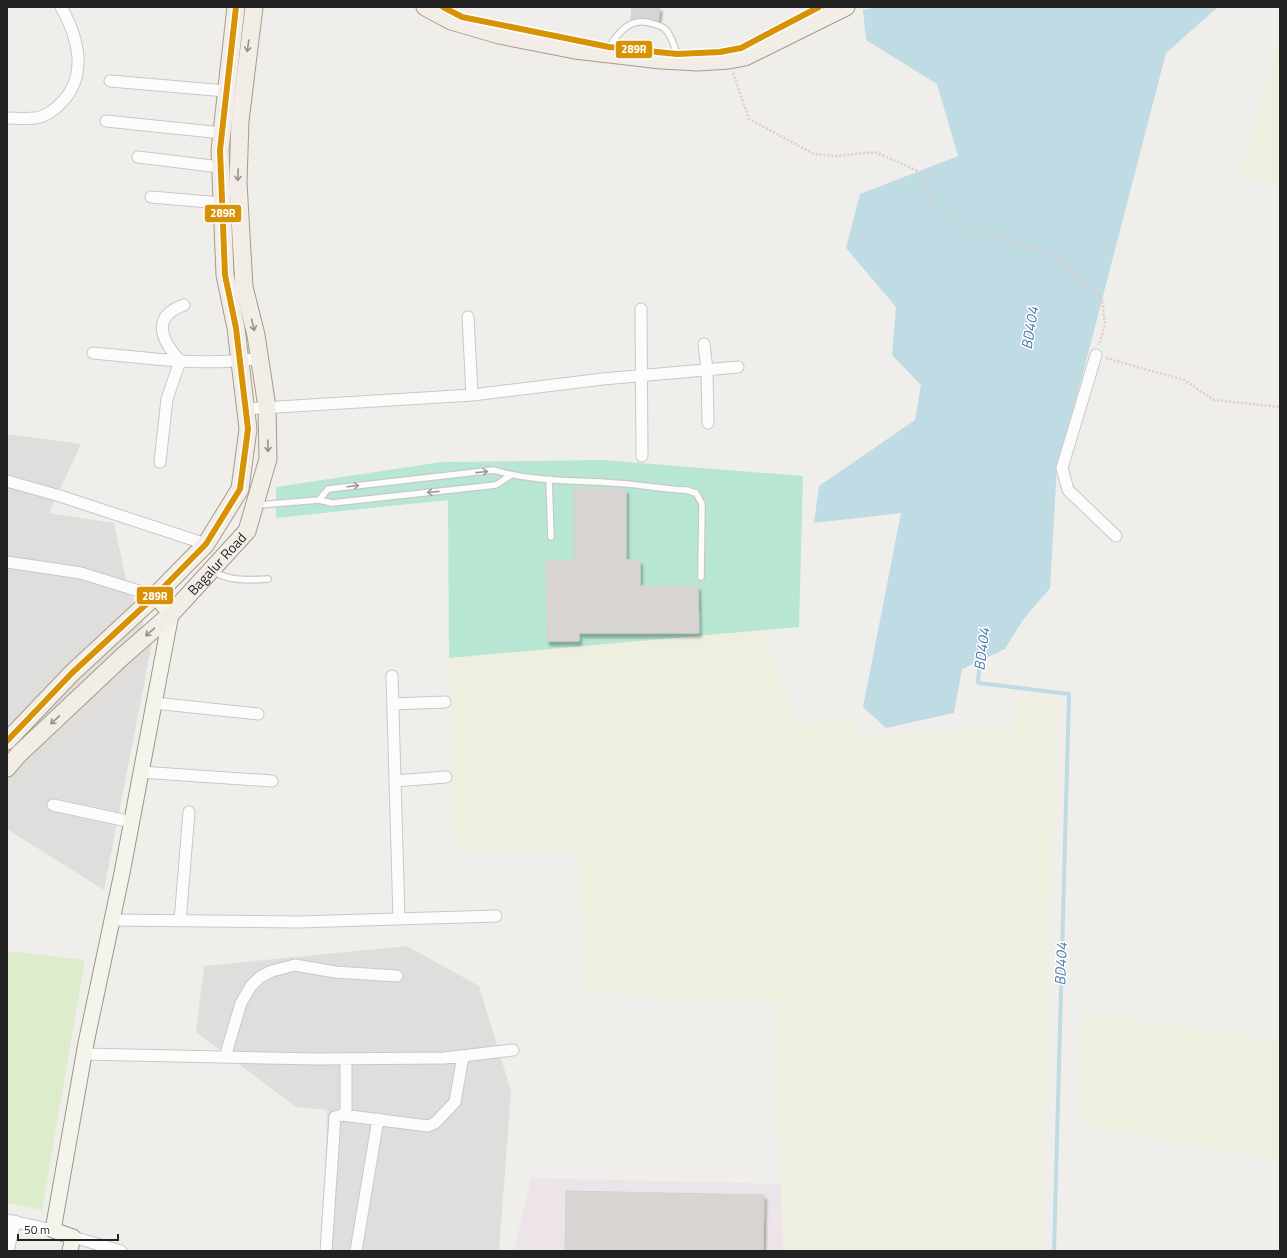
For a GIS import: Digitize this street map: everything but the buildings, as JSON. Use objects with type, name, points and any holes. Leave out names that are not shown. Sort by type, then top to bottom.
[{"type":"main road","points":[[221,203],[220,167],[222,133],[236,7]]},
{"type":"main road","name":"Bagalur Road","points":[[9,762],[122,657],[171,614],[247,531],[268,459],[267,407],[256,335],[244,287],[238,182],[240,121],[254,7]]},
{"type":"main road","points":[[425,7],[451,21],[485,31],[575,50],[661,60],[698,62],[728,55],[819,7]]},
{"type":"main road","points":[[443,7],[462,17],[609,47],[677,54],[728,55],[745,57],[846,7]]},
{"type":"main road","name":"Bagalur Road","points":[[7,741],[72,673],[156,596],[206,544],[240,490],[248,429],[236,328],[225,275],[221,203]]},
{"type":"street","points":[[7,118],[35,118],[56,109],[69,96],[77,79],[78,51],[68,18],[61,7]]},
{"type":"street","points":[[110,81],[226,91]]},
{"type":"street","points":[[106,121],[222,133]]},
{"type":"street","points":[[138,157],[220,167]]},
{"type":"street","points":[[151,197],[221,203]]},
{"type":"street","points":[[180,361],[168,348],[162,333],[163,322],[174,308],[184,305]]},
{"type":"street","points":[[641,309],[642,456]]},
{"type":"street","points":[[468,317],[472,396]]},
{"type":"street","points":[[704,344],[707,370],[708,423]]},
{"type":"street","points":[[93,353],[196,362],[240,361],[260,358]]},
{"type":"street","points":[[1096,355],[1062,468],[1068,490],[1116,536]]},
{"type":"street","points":[[160,462],[167,399],[180,361]]},
{"type":"street","points":[[245,409],[472,396],[642,375],[738,367]]},
{"type":"street","points":[[7,481],[60,496],[206,544]]},
{"type":"street","points":[[7,562],[80,573],[156,596],[171,614],[132,822],[84,1054],[53,1230]]},
{"type":"street","points":[[392,676],[399,919]]},
{"type":"street","points":[[392,704],[445,702]]},
{"type":"street","points":[[154,703],[258,714]]},
{"type":"street","points":[[141,772],[272,781]]},
{"type":"street","points":[[395,781],[446,777]]},
{"type":"street","points":[[54,805],[132,822]]},
{"type":"street","points":[[180,921],[189,812]]},
{"type":"street","points":[[112,920],[298,922],[496,916]]},
{"type":"street","points":[[224,1057],[241,1003],[251,986],[260,977],[272,971],[295,965],[336,972],[397,976]]},
{"type":"street","points":[[84,1054],[346,1059],[444,1058],[513,1050]]},
{"type":"street","points":[[326,1251],[334,1124],[336,1117],[342,1115],[428,1126],[435,1123],[455,1102],[463,1056]]},
{"type":"street","points":[[342,1115],[346,1111],[346,1059]]},
{"type":"street","points":[[356,1251],[378,1120]]},
{"type":"street","points":[[8,1251],[11,1221],[53,1230],[72,1244],[122,1251]]},
{"type":"lane","points":[[609,47],[616,36],[628,25],[638,22],[651,23],[664,28],[671,38],[677,54]]},
{"type":"lane","points":[[319,500],[328,489],[494,470],[511,475],[549,479],[614,483],[686,490],[696,493],[702,504],[701,577]]},
{"type":"lane","points":[[254,505],[319,500],[332,503],[496,485],[511,475]]},
{"type":"lane","points":[[549,479],[551,536]]},
{"type":"lane","points":[[212,569],[221,575],[234,579],[268,579]]},
{"type":"path","points":[[728,55],[749,119],[814,154],[836,156],[875,152],[918,171],[935,206],[960,228],[1028,246],[1057,260],[1080,277],[1102,299],[1105,325],[1096,355],[1184,380],[1214,400],[1280,407]]},
{"type":"shaded area","points":[[7,434],[81,444],[49,513],[114,523],[127,585],[152,643],[104,890],[7,829]]},
{"type":"shaded area","points":[[407,946],[479,986],[511,1091],[499,1251],[323,1251],[327,1110],[296,1107],[196,1032],[204,966]]},
{"type":"shaded area","points":[[531,1178],[781,1184],[783,1251],[514,1251]]},
{"type":"green space","points":[[1278,41],[1280,42],[1280,183],[1239,177]]},
{"type":"green space","points":[[603,460],[803,476],[799,627],[449,658],[448,500],[276,518],[276,487],[442,462]]},
{"type":"green space","points":[[762,631],[798,724],[856,717],[857,736],[1016,730],[1017,694],[1059,700],[1046,1011],[1042,1251],[783,1251],[776,1002],[586,993],[578,852],[454,852],[449,658]]},
{"type":"green space","points":[[7,951],[85,960],[42,1210],[7,1203]]},
{"type":"green space","points":[[1082,1013],[1280,1041],[1280,1160],[1081,1125]]},
{"type":"water","points":[[877,7],[1218,7],[1166,53],[1081,381],[1057,466],[1050,588],[1022,621],[1005,649],[962,669],[954,713],[886,728],[863,707],[901,513],[814,523],[819,486],[915,420],[921,385],[892,355],[896,307],[846,248],[860,194],[958,156],[937,84],[866,40],[863,10]]},
{"type":"waterway","name":"BD404","points":[[980,656],[978,683],[1069,694],[1054,1251]]},
{"type":"transit line","name":"289R","points":[[7,741],[72,673],[155,596],[206,544],[240,489],[248,429],[236,328],[225,275],[220,150],[236,7]]},
{"type":"transit line","name":"289R","points":[[443,7],[462,17],[609,47],[677,54],[720,52],[741,48],[819,7]]}]
